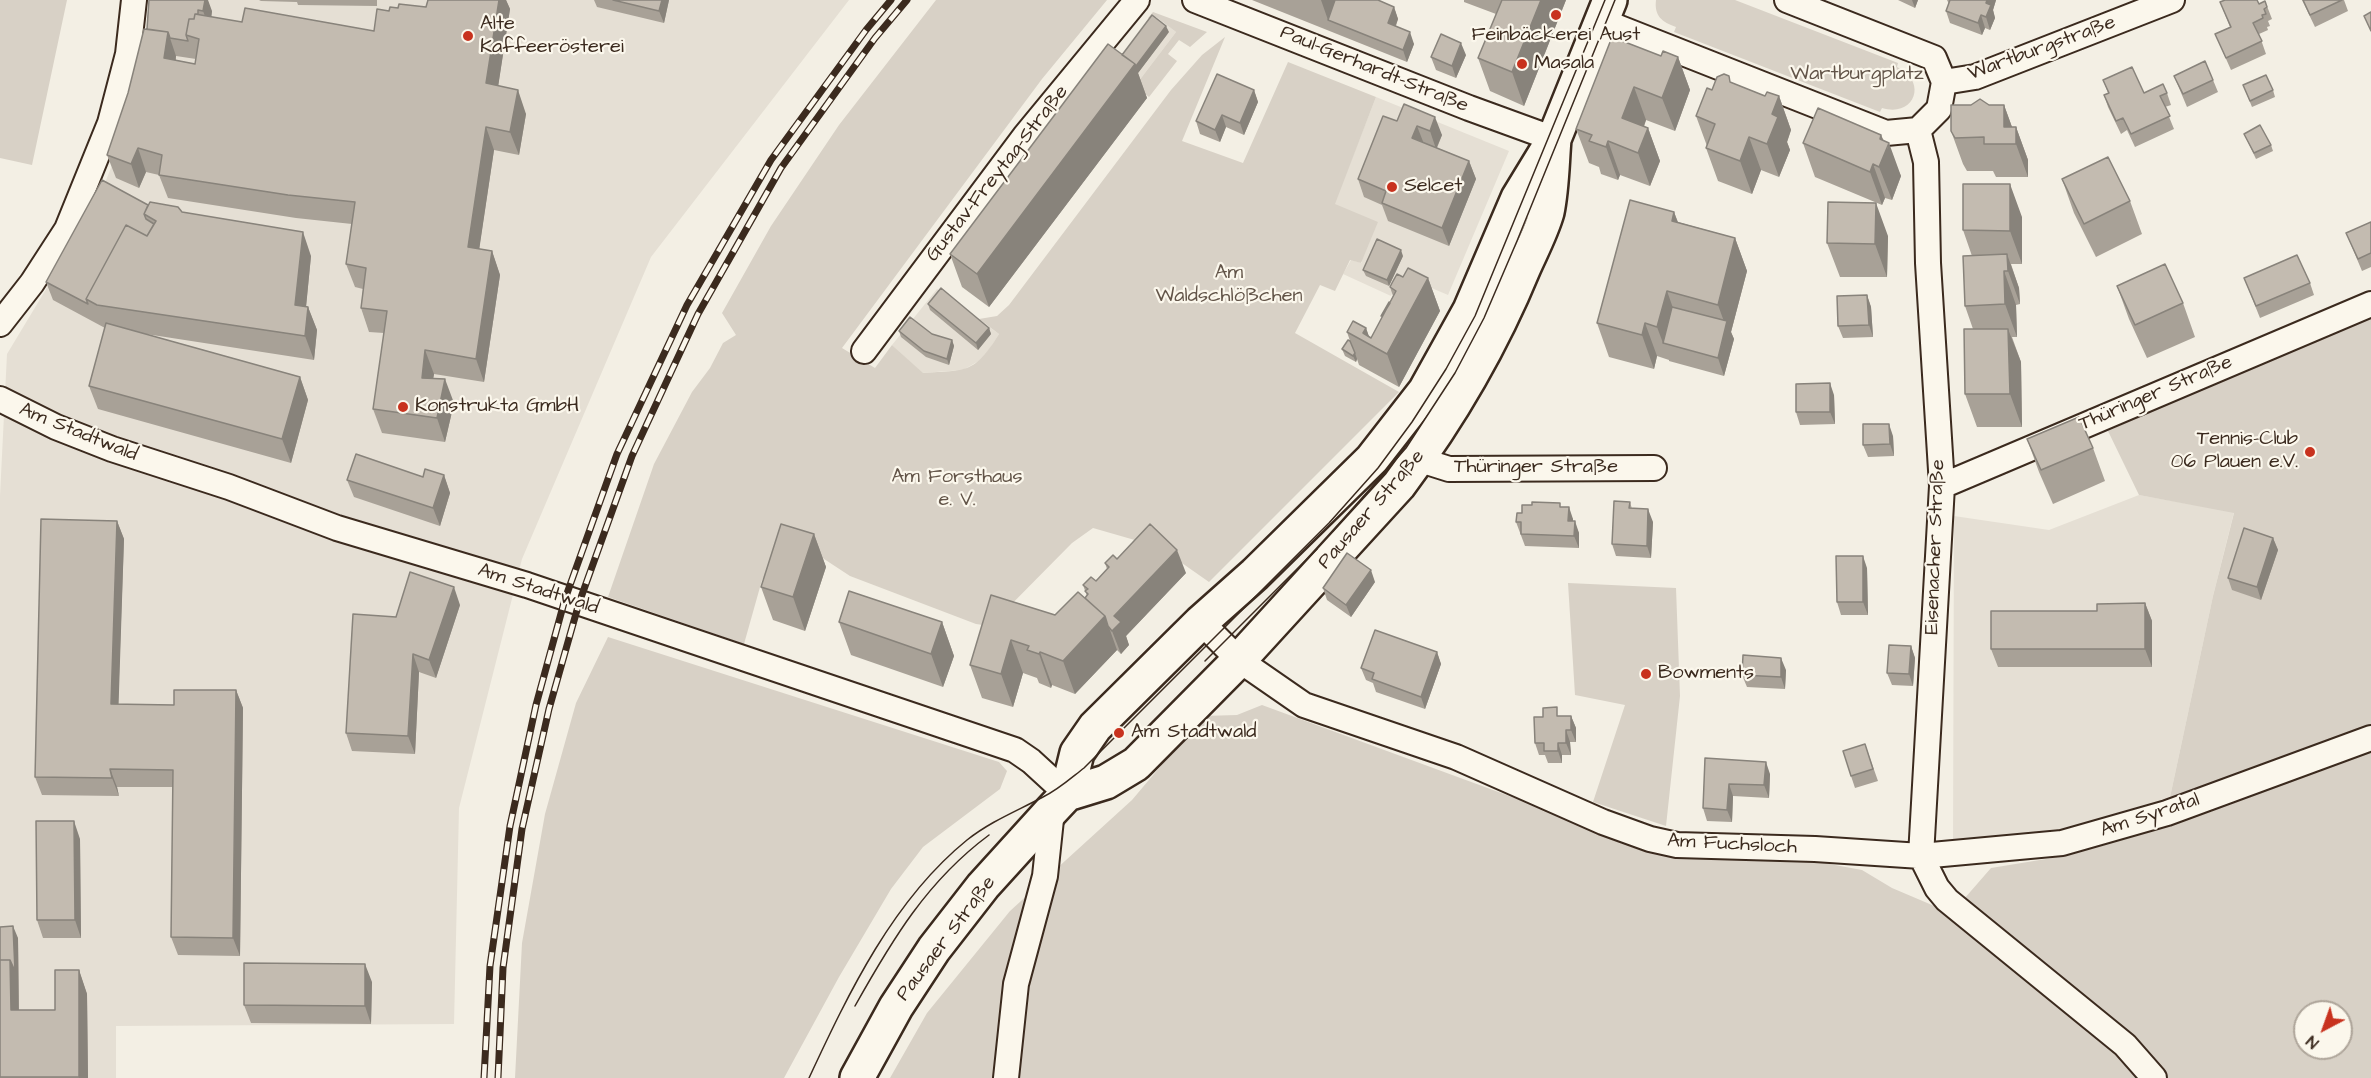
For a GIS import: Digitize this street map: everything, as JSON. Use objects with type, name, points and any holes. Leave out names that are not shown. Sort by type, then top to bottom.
[{"type":"main road","name":"Pausaer Straße","points":[[857,1078],[896,1007],[934,949],[983,886],[1060,802],[1077,753],[1095,727],[1201,622],[1256,574],[1372,459],[1425,391],[1470,310],[1518,198],[1554,139],[1606,10]]},
{"type":"main road","name":"Pausaer Straße","points":[[1060,802],[1106,782],[1136,764],[1239,660],[1399,485],[1471,378],[1513,293],[1546,214],[1554,139]]},
{"type":"street","points":[[0,324],[32,284],[68,229],[110,123],[128,54],[134,0]]},
{"type":"street","name":"Gustav-Freytag-Straße","points":[[864,351],[1025,136],[1137,0]]},
{"type":"street","name":"Paul-Gerhardt-Straße","points":[[1196,0],[1469,108],[1554,139]]},
{"type":"street","name":"Wartburgstraße","points":[[1787,0],[1934,58],[1944,82],[1939,110],[1918,130]]},
{"type":"street","name":"Wartburgstraße","points":[[1944,82],[1975,77],[2172,0]]},
{"type":"street","points":[[1606,10],[1886,134],[1918,130]]},
{"type":"street","name":"Eisenacher Straße","points":[[1918,130],[1926,162],[1928,263],[1942,486],[1921,856]]},
{"type":"street","name":"Thüringer Straße","points":[[1942,486],[2371,304]]},
{"type":"street","name":"Am Stadtwald","points":[[0,401],[112,450],[229,487],[337,528],[527,585],[1015,750],[1031,761],[1060,802]]},
{"type":"street","name":"Thüringer Straße","points":[[1420,456],[1430,463],[1449,469],[1654,468]]},
{"type":"street","name":"Am Fuchsloch","points":[[1201,622],[1239,660],[1304,705],[1456,757],[1603,822],[1650,839],[1677,845],[1815,849],[1921,856]]},
{"type":"street","name":"Am Syratal","points":[[1921,856],[2062,843],[2167,813],[2371,738]]},
{"type":"street","name":"Pausaer Straße","points":[[1006,1078],[1016,984],[1045,876],[1060,802]]},
{"type":"street","points":[[1921,856],[1937,888],[1947,900],[2125,1045],[2154,1078]]},
{"type":"shaded area","points":[[150,0],[849,0],[651,257],[522,559],[459,808],[454,1024],[116,1026],[116,1078],[0,1078],[0,496],[7,354],[95,208],[132,115],[146,50]]},
{"type":"shaded area","points":[[1156,17],[1176,32],[1135,86],[1115,71]]},
{"type":"shaded area","points":[[1376,97],[1509,151],[1448,295],[1401,275],[1391,296],[1343,274],[1351,260],[1362,263],[1334,204]]},
{"type":"shaded area","points":[[937,289],[999,334],[984,358],[963,370],[922,373],[892,345]]},
{"type":"shaded area","points":[[2139,495],[2234,512],[2213,596],[2169,802],[2098,825],[2022,838],[1953,846],[1954,516],[2049,530]]},
{"type":"green space","points":[[0,0],[67,0],[32,165],[0,158]]},
{"type":"green space","name":"Am Forsthaus e. V.","points":[[936,0],[1107,0],[1042,79],[842,348],[875,368],[892,345],[923,373],[960,370],[976,363],[999,334],[979,319],[997,316],[1009,305],[1171,90],[1202,55],[1225,37],[1182,141],[1243,163],[1288,62],[1376,97],[1335,204],[1378,222],[1361,263],[1350,260],[1335,291],[1320,285],[1295,333],[1399,392],[1209,582],[1159,547],[1093,528],[1072,543],[990,626],[976,624],[850,576],[789,536],[762,580],[744,644],[608,597],[654,464],[692,392],[710,368],[723,343],[736,335],[722,313],[771,226],[839,125]]},
{"type":"green space","name":"Wartburgplatz","points":[[1656,0],[1735,0],[1898,63],[1897,67],[1907,73],[1912,81],[1915,89],[1914,96],[1903,108],[1893,110],[1882,108],[1880,112],[1674,32],[1676,27],[1660,18],[1656,10]]},
{"type":"green space","points":[[1153,12],[1207,32],[1190,47],[1179,40],[1168,54],[1177,61],[1149,97],[1135,86],[1176,32],[1156,17],[1153,21],[1148,18]]},
{"type":"green space","points":[[2371,316],[2371,1078],[890,1078],[927,1013],[1010,911],[1132,800],[1203,716],[1237,715],[1262,705],[1618,836],[1802,859],[1862,870],[1892,888],[1939,908],[1964,899],[1991,868],[2052,858],[2104,845],[2171,821],[2169,802],[2213,596],[2234,513],[2139,495],[2108,431],[2223,378]]},
{"type":"green space","points":[[1568,583],[1676,588],[1680,696],[1666,826],[1593,802],[1625,705],[1575,695]]},
{"type":"green space","points":[[608,637],[999,762],[1007,771],[1000,789],[923,847],[891,889],[839,977],[784,1078],[515,1078],[522,943],[545,814],[576,703]]},
{"type":"building","points":[[149,0],[205,0],[203,11],[198,10],[194,19],[189,19],[186,35],[188,41],[170,38],[168,32],[147,29]]},
{"type":"building","points":[[428,0],[499,0],[486,83],[518,90],[510,132],[486,127],[468,247],[492,251],[476,359],[425,350],[422,378],[445,379],[437,418],[373,409],[387,311],[361,308],[366,268],[346,264],[355,202],[288,195],[159,175],[162,155],[138,148],[131,164],[107,155],[128,93],[144,29],[168,32],[164,58],[195,64],[199,39],[186,35],[189,19],[194,19],[195,14],[242,22],[245,8],[374,31],[377,9],[389,11],[390,7],[398,8],[399,4],[426,7]]},
{"type":"building","points":[[613,0],[662,0],[659,11]]},
{"type":"building","points":[[1335,0],[1378,0],[1394,7],[1388,23],[1410,32],[1403,50],[1328,20]]},
{"type":"building","points":[[1502,0],[1541,0],[1512,72],[1478,58]]},
{"type":"building","points":[[1950,0],[1987,0],[1986,3],[1991,5],[1986,17],[1981,15],[1978,23],[1946,11]]},
{"type":"building","points":[[2257,0],[2259,4],[2265,1],[2267,7],[2264,9],[2266,14],[2262,15],[2263,18],[2253,23],[2262,41],[2226,58],[2215,34],[2231,27],[2220,2]]},
{"type":"building","points":[[2303,0],[2342,0],[2310,15]]},
{"type":"building","points":[[2371,12],[2371,31],[2364,16]]},
{"type":"building","points":[[1152,15],[1166,26],[1136,66],[1122,55]]},
{"type":"building","points":[[1441,34],[1461,43],[1452,66],[1431,57]]},
{"type":"building","points":[[1612,37],[1661,56],[1663,51],[1678,57],[1662,98],[1634,87],[1622,118],[1648,128],[1638,153],[1608,141],[1606,147],[1589,141],[1592,135],[1576,129]]},
{"type":"building","points":[[1108,44],[1135,64],[977,274],[950,254]]},
{"type":"building","points":[[2205,61],[2213,80],[2183,94],[2174,76]]},
{"type":"building","points":[[2132,67],[2144,93],[2163,84],[2167,93],[2160,96],[2170,116],[2131,134],[2123,118],[2116,121],[2104,95],[2109,93],[2103,80]]},
{"type":"building","points":[[1217,74],[1254,90],[1240,123],[1222,115],[1215,130],[1196,121]]},
{"type":"building","points":[[1724,74],[1729,76],[1730,82],[1765,96],[1767,92],[1779,96],[1772,114],[1778,117],[1767,144],[1749,137],[1740,161],[1706,148],[1715,124],[1696,116],[1707,88],[1712,90],[1717,77]]},
{"type":"building","points":[[2266,75],[2273,90],[2250,101],[2243,85]]},
{"type":"building","points":[[1980,99],[1989,105],[2004,105],[2004,127],[2016,127],[2016,144],[1984,144],[1984,137],[1955,138],[1951,131],[1951,105],[1971,105]]},
{"type":"building","points":[[1404,104],[1435,117],[1430,131],[1417,126],[1412,138],[1469,161],[1442,228],[1382,203],[1386,191],[1358,179],[1383,116],[1397,121]]},
{"type":"building","points":[[1818,108],[1881,135],[1880,139],[1889,143],[1879,167],[1873,164],[1870,172],[1803,143]]},
{"type":"building","points":[[2260,125],[2271,145],[2254,153],[2244,134]]},
{"type":"building","points":[[2108,157],[2130,201],[2084,224],[2062,179]]},
{"type":"building","points":[[102,180],[148,205],[144,214],[146,219],[154,224],[147,236],[126,225],[86,299],[88,304],[46,282]]},
{"type":"building","points":[[1963,184],[2010,184],[2010,231],[1963,230]]},
{"type":"building","points":[[1630,200],[1674,212],[1672,221],[1735,238],[1718,305],[1667,291],[1657,327],[1645,323],[1642,335],[1597,323]]},
{"type":"building","points":[[150,202],[178,207],[182,212],[303,232],[295,305],[308,307],[305,336],[97,305],[86,299],[126,225],[147,236],[156,221],[144,214]]},
{"type":"building","points":[[1828,202],[1876,203],[1875,244],[1827,243]]},
{"type":"building","points":[[2371,222],[2371,253],[2358,259],[2346,233]]},
{"type":"building","points":[[1377,239],[1401,250],[1387,280],[1363,270]]},
{"type":"building","points":[[2007,254],[2008,271],[2004,271],[2005,304],[1965,306],[1963,256]]},
{"type":"building","points":[[2297,255],[2310,283],[2256,306],[2244,278]]},
{"type":"building","points":[[2165,264],[2183,303],[2135,325],[2117,286]]},
{"type":"building","points":[[1408,268],[1428,278],[1387,354],[1347,332],[1353,321],[1366,328],[1363,333],[1371,338],[1396,291],[1390,287],[1392,283],[1397,274],[1403,277]]},
{"type":"building","points":[[941,288],[989,328],[976,343],[928,304]]},
{"type":"building","points":[[1867,295],[1869,325],[1838,326],[1837,296]]},
{"type":"building","points":[[1672,307],[1727,321],[1718,358],[1663,343]]},
{"type":"building","points":[[910,317],[932,334],[952,340],[947,359],[924,351],[899,331]]},
{"type":"building","points":[[106,323],[300,377],[282,439],[89,386]]},
{"type":"building","points":[[1964,329],[2008,329],[2010,394],[1965,394]]},
{"type":"building","points":[[1348,340],[1355,353],[1353,356],[1342,349]]},
{"type":"building","points":[[1830,383],[1830,412],[1796,412],[1796,384]]},
{"type":"building","points":[[2079,417],[2093,448],[2041,470],[2027,439]]},
{"type":"building","points":[[1863,424],[1889,424],[1890,444],[1863,445]]},
{"type":"building","points":[[356,454],[423,477],[425,469],[444,475],[433,508],[347,480]]},
{"type":"building","points":[[1614,501],[1630,502],[1629,508],[1648,509],[1647,546],[1612,544]]},
{"type":"building","points":[[1532,502],[1560,503],[1560,507],[1569,507],[1568,521],[1575,521],[1574,536],[1521,534],[1521,522],[1516,522],[1517,513],[1522,513],[1522,505],[1532,505]]},
{"type":"building","points":[[41,519],[117,521],[111,704],[174,705],[174,690],[236,690],[233,938],[171,937],[173,770],[110,769],[112,778],[35,777]]},
{"type":"building","points":[[781,524],[814,534],[793,597],[761,587]]},
{"type":"building","points":[[1150,524],[1177,550],[1114,616],[1121,622],[1112,631],[1105,616],[1085,598],[1088,594],[1085,591],[1088,589],[1083,585],[1091,577],[1096,581],[1109,567],[1105,563],[1113,555],[1117,559]]},
{"type":"building","points":[[2244,528],[2273,538],[2257,587],[2228,578]]},
{"type":"building","points":[[1347,553],[1371,570],[1346,605],[1323,588]]},
{"type":"building","points":[[1836,556],[1863,556],[1863,602],[1837,602]]},
{"type":"building","points":[[410,572],[454,587],[429,660],[413,654],[408,736],[346,733],[353,614],[396,617]]},
{"type":"building","points":[[849,591],[942,622],[931,654],[839,622]]},
{"type":"building","points":[[1078,592],[1105,616],[1063,661],[1040,652],[1039,654],[1027,650],[1029,646],[1011,640],[1001,674],[970,665],[991,595],[1055,615]]},
{"type":"building","points":[[2145,603],[2145,649],[1991,649],[1991,611],[2097,611],[2097,604]]},
{"type":"building","points":[[1375,630],[1437,652],[1421,697],[1372,679],[1374,673],[1361,668]]},
{"type":"building","points":[[1889,645],[1911,646],[1909,674],[1887,673]]},
{"type":"building","points":[[1743,655],[1781,658],[1781,677],[1742,675]]},
{"type":"building","points":[[1557,707],[1557,716],[1571,716],[1571,730],[1566,730],[1566,743],[1558,743],[1558,751],[1544,751],[1544,743],[1535,743],[1534,717],[1543,717],[1543,708]]},
{"type":"building","points":[[1865,744],[1873,769],[1851,776],[1843,751]]},
{"type":"building","points":[[1705,758],[1766,762],[1764,785],[1729,784],[1727,810],[1703,808]]},
{"type":"building","points":[[36,821],[74,821],[75,920],[37,920]]},
{"type":"building","points":[[13,926],[15,971],[10,960],[0,960],[0,927]]},
{"type":"building","points":[[0,960],[10,960],[11,1010],[55,1010],[55,970],[79,970],[79,1077],[0,1077]]},
{"type":"building","points":[[244,963],[365,964],[365,1006],[244,1005]]},
{"type":"tram line","points":[[809,1078],[840,1013],[875,949],[917,890],[941,864],[976,833],[1054,791],[1084,768],[1329,523],[1378,468],[1412,422],[1446,369],[1475,316],[1605,0]]},
{"type":"tram line","points":[[1333,531],[1406,448],[1455,373],[1484,318],[1615,0]]},
{"type":"tram line","points":[[1205,661],[1317,549]]},
{"type":"tram line","points":[[855,1006],[897,935],[929,892],[947,872],[989,835]]},
{"type":"railway","points":[[484,1078],[490,966],[510,826],[536,705],[565,599],[617,454],[687,305],[771,160],[866,30],[891,0]]},
{"type":"railway","points":[[498,1078],[503,968],[522,829],[549,709],[579,603],[632,456],[698,314],[781,168],[875,38],[907,0]]},
{"type":"place","name":"Feinbäckerei Aust","points":[[1556,15]]},
{"type":"place","name":"Alte Kaffeerösterei","points":[[468,36]]},
{"type":"place","name":"Masala","points":[[1522,64]]},
{"type":"place","name":"Selcet","points":[[1392,187]]},
{"type":"place","name":"Konstrukta GmbH","points":[[403,407]]},
{"type":"place","name":"Tennis-Club 06 Plauen e.V.","points":[[2310,452]]},
{"type":"place","name":"Bowments","points":[[1646,674]]},
{"type":"place","name":"Am Stadtwald","points":[[1119,733]]},
{"type":"park label","name":"Am Waldschlößchen","points":[[1229,286]]}]
